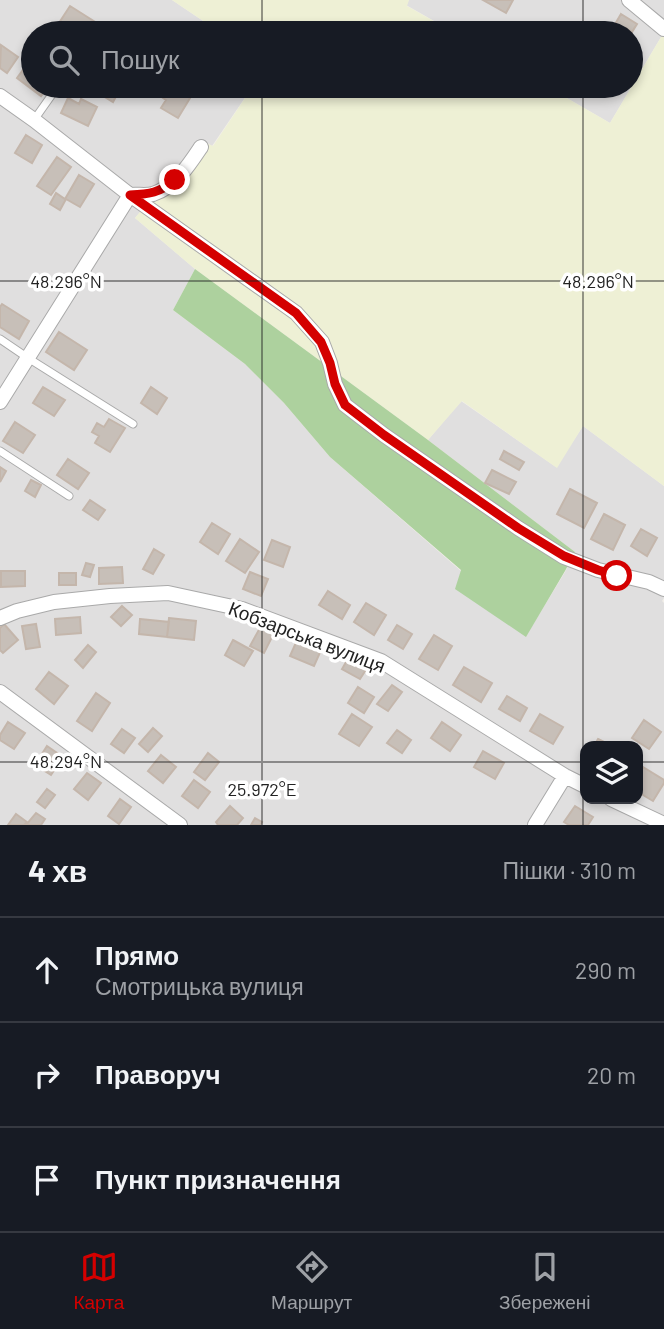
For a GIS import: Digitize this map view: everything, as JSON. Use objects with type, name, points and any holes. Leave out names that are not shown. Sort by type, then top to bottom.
[{"type":"street","points":[[629,0],[664,29]]},
{"type":"street","points":[[0,96],[130,195],[296,313],[321,342],[345,405],[384,435],[518,528],[564,556],[598,570],[649,582],[664,589]]},
{"type":"street","points":[[130,195],[151,194],[165,188],[183,172],[201,147]]},
{"type":"street","points":[[0,402],[130,195]]},
{"type":"street","name":"Кобзарська вулиця","points":[[0,618],[54,602],[168,593],[242,609],[381,661],[580,784]]},
{"type":"street","points":[[0,692],[180,825]]},
{"type":"street","points":[[535,825],[565,776]]},
{"type":"street","points":[[622,804],[664,824]]},
{"type":"lane","points":[[34,120],[50,98]]},
{"type":"lane","points":[[0,339],[133,424]]},
{"type":"lane","points":[[0,451],[69,496]]},
{"type":"shaded area","points":[[0,0],[172,0],[203,21],[21,21],[21,98],[245,98],[212,146],[200,140],[135,218],[195,269],[173,310],[245,364],[284,403],[330,457],[461,571],[456,589],[526,636],[575,552],[428,440],[461,401],[556,467],[583,426],[664,486],[664,825],[0,825]]},
{"type":"shaded area","points":[[409,0],[664,0],[664,32],[643,67],[643,21],[434,21],[406,5]]},
{"type":"shaded area","points":[[567,98],[625,98],[610,123]]},
{"type":"green space","points":[[172,0],[409,0],[407,6],[434,21],[203,21]]},
{"type":"green space","points":[[664,32],[664,486],[583,426],[557,468],[462,401],[428,440],[195,269],[135,218],[200,140],[213,146],[245,98],[567,98],[610,123],[625,98],[643,98],[643,67]]},
{"type":"green space","points":[[195,269],[575,552],[526,637],[455,589],[461,570],[330,457],[284,403],[245,364],[173,310]]},
{"type":"building","points":[[483,0],[513,0],[506,13]]},
{"type":"building","points":[[70,6],[94,21],[60,21]]},
{"type":"building","points":[[621,14],[632,21],[617,21]]},
{"type":"building","points":[[1,45],[18,57],[7,73],[0,68]]},
{"type":"building","points":[[68,98],[79,104],[81,99],[97,107],[88,126],[61,113]]},
{"type":"building","points":[[163,98],[190,98],[178,118],[161,108],[166,100]]},
{"type":"building","points":[[26,135],[42,145],[32,163],[15,153]]},
{"type":"building","points":[[57,157],[71,167],[51,195],[37,186]]},
{"type":"building","points":[[79,175],[94,184],[80,207],[66,199],[60,210],[50,204],[56,193],[65,199]]},
{"type":"building","points":[[2,304],[29,321],[19,339],[0,327]]},
{"type":"building","points":[[59,332],[87,350],[74,370],[46,352]]},
{"type":"building","points":[[43,387],[65,400],[54,416],[33,403]]},
{"type":"building","points":[[151,387],[167,398],[157,414],[141,403]]},
{"type":"building","points":[[109,419],[125,428],[110,452],[95,443],[99,436],[92,432],[97,423],[104,427]]},
{"type":"building","points":[[15,422],[35,435],[23,453],[3,441]]},
{"type":"building","points":[[504,451],[524,462],[519,470],[500,459]]},
{"type":"building","points":[[68,459],[89,473],[78,489],[57,475]]},
{"type":"building","points":[[0,467],[6,471],[0,482]]},
{"type":"building","points":[[492,470],[516,482],[509,494],[485,483]]},
{"type":"building","points":[[31,480],[41,485],[35,497],[25,491]]},
{"type":"building","points":[[570,489],[597,503],[584,528],[557,514]]},
{"type":"building","points":[[90,500],[105,510],[98,520],[83,510]]},
{"type":"building","points":[[604,514],[625,525],[613,550],[591,539]]},
{"type":"building","points":[[212,523],[230,534],[218,554],[200,542]]},
{"type":"building","points":[[641,529],[657,538],[647,556],[631,546]]},
{"type":"building","points":[[240,539],[259,552],[245,573],[226,561]]},
{"type":"building","points":[[272,540],[290,547],[283,567],[264,560]]},
{"type":"building","points":[[154,549],[164,555],[153,574],[143,569]]},
{"type":"building","points":[[86,563],[94,565],[90,577],[82,575]]},
{"type":"building","points":[[122,567],[123,583],[99,584],[99,568]]},
{"type":"building","points":[[1,571],[25,571],[25,586],[1,587]]},
{"type":"building","points":[[250,572],[268,579],[261,596],[243,589]]},
{"type":"building","points":[[59,573],[76,573],[76,585],[59,585]]},
{"type":"building","points":[[328,591],[350,605],[342,619],[319,605]]},
{"type":"building","points":[[366,603],[386,615],[374,635],[354,622]]},
{"type":"building","points":[[122,606],[132,615],[121,626],[111,617]]},
{"type":"building","points":[[80,617],[81,633],[56,635],[55,619]]},
{"type":"building","points":[[169,618],[196,621],[194,640],[167,637]]},
{"type":"building","points":[[140,619],[169,622],[167,637],[139,634]]},
{"type":"building","points":[[4,624],[18,640],[3,653],[0,650],[0,628]]},
{"type":"building","points":[[36,624],[40,647],[26,649],[22,626]]},
{"type":"building","points":[[397,625],[412,634],[403,649],[388,640]]},
{"type":"building","points":[[261,626],[274,633],[264,653],[250,646]]},
{"type":"building","points":[[434,635],[452,646],[438,670],[419,659]]},
{"type":"building","points":[[298,638],[322,648],[314,666],[290,656]]},
{"type":"building","points":[[233,640],[253,651],[244,666],[225,655]]},
{"type":"building","points":[[88,645],[96,652],[83,668],[75,660]]},
{"type":"building","points":[[349,657],[367,668],[360,679],[342,669]]},
{"type":"building","points":[[464,667],[492,683],[481,702],[453,685]]},
{"type":"building","points":[[49,672],[68,686],[54,704],[36,689]]},
{"type":"building","points":[[392,685],[402,692],[388,711],[377,704]]},
{"type":"building","points":[[358,687],[374,697],[364,713],[348,703]]},
{"type":"building","points":[[96,693],[110,703],[92,731],[77,721]]},
{"type":"building","points":[[507,696],[527,708],[520,721],[499,709]]},
{"type":"building","points":[[352,714],[372,727],[359,746],[339,734]]},
{"type":"building","points":[[540,714],[563,727],[553,744],[530,731]]},
{"type":"building","points":[[644,720],[661,732],[649,749],[643,745],[643,741],[632,738]]},
{"type":"building","points":[[8,722],[25,733],[14,749],[0,740]]},
{"type":"building","points":[[442,722],[461,735],[450,751],[431,738]]},
{"type":"building","points":[[153,728],[162,736],[148,752],[139,744]]},
{"type":"building","points":[[122,729],[135,738],[124,753],[111,744]]},
{"type":"building","points":[[397,730],[411,740],[402,753],[387,743]]},
{"type":"building","points":[[47,746],[63,757],[51,775],[35,765]]},
{"type":"building","points":[[483,751],[504,763],[495,779],[474,767]]},
{"type":"building","points":[[208,753],[219,762],[205,780],[194,772]]},
{"type":"building","points":[[161,755],[176,767],[163,783],[148,771]]},
{"type":"building","points":[[643,767],[664,780],[653,801],[643,795]]},
{"type":"building","points":[[87,773],[101,783],[88,800],[74,789]]},
{"type":"building","points":[[194,780],[210,792],[198,808],[182,796]]},
{"type":"building","points":[[47,789],[55,795],[45,808],[37,802]]},
{"type":"building","points":[[120,799],[131,807],[119,824],[108,816]]},
{"type":"building","points":[[230,806],[243,818],[237,825],[218,825],[216,822]]},
{"type":"building","points":[[575,806],[593,817],[588,825],[569,825],[564,822]]},
{"type":"building","points":[[36,813],[45,819],[41,825],[26,825]]},
{"type":"building","points":[[16,814],[27,822],[24,825],[8,825]]},
{"type":"building","points":[[255,818],[262,822],[260,825],[251,825]]},
{"type":"route","points":[[175,180],[151,194],[130,195],[296,313],[321,342],[345,405],[518,528],[564,556],[617,576]]}]
